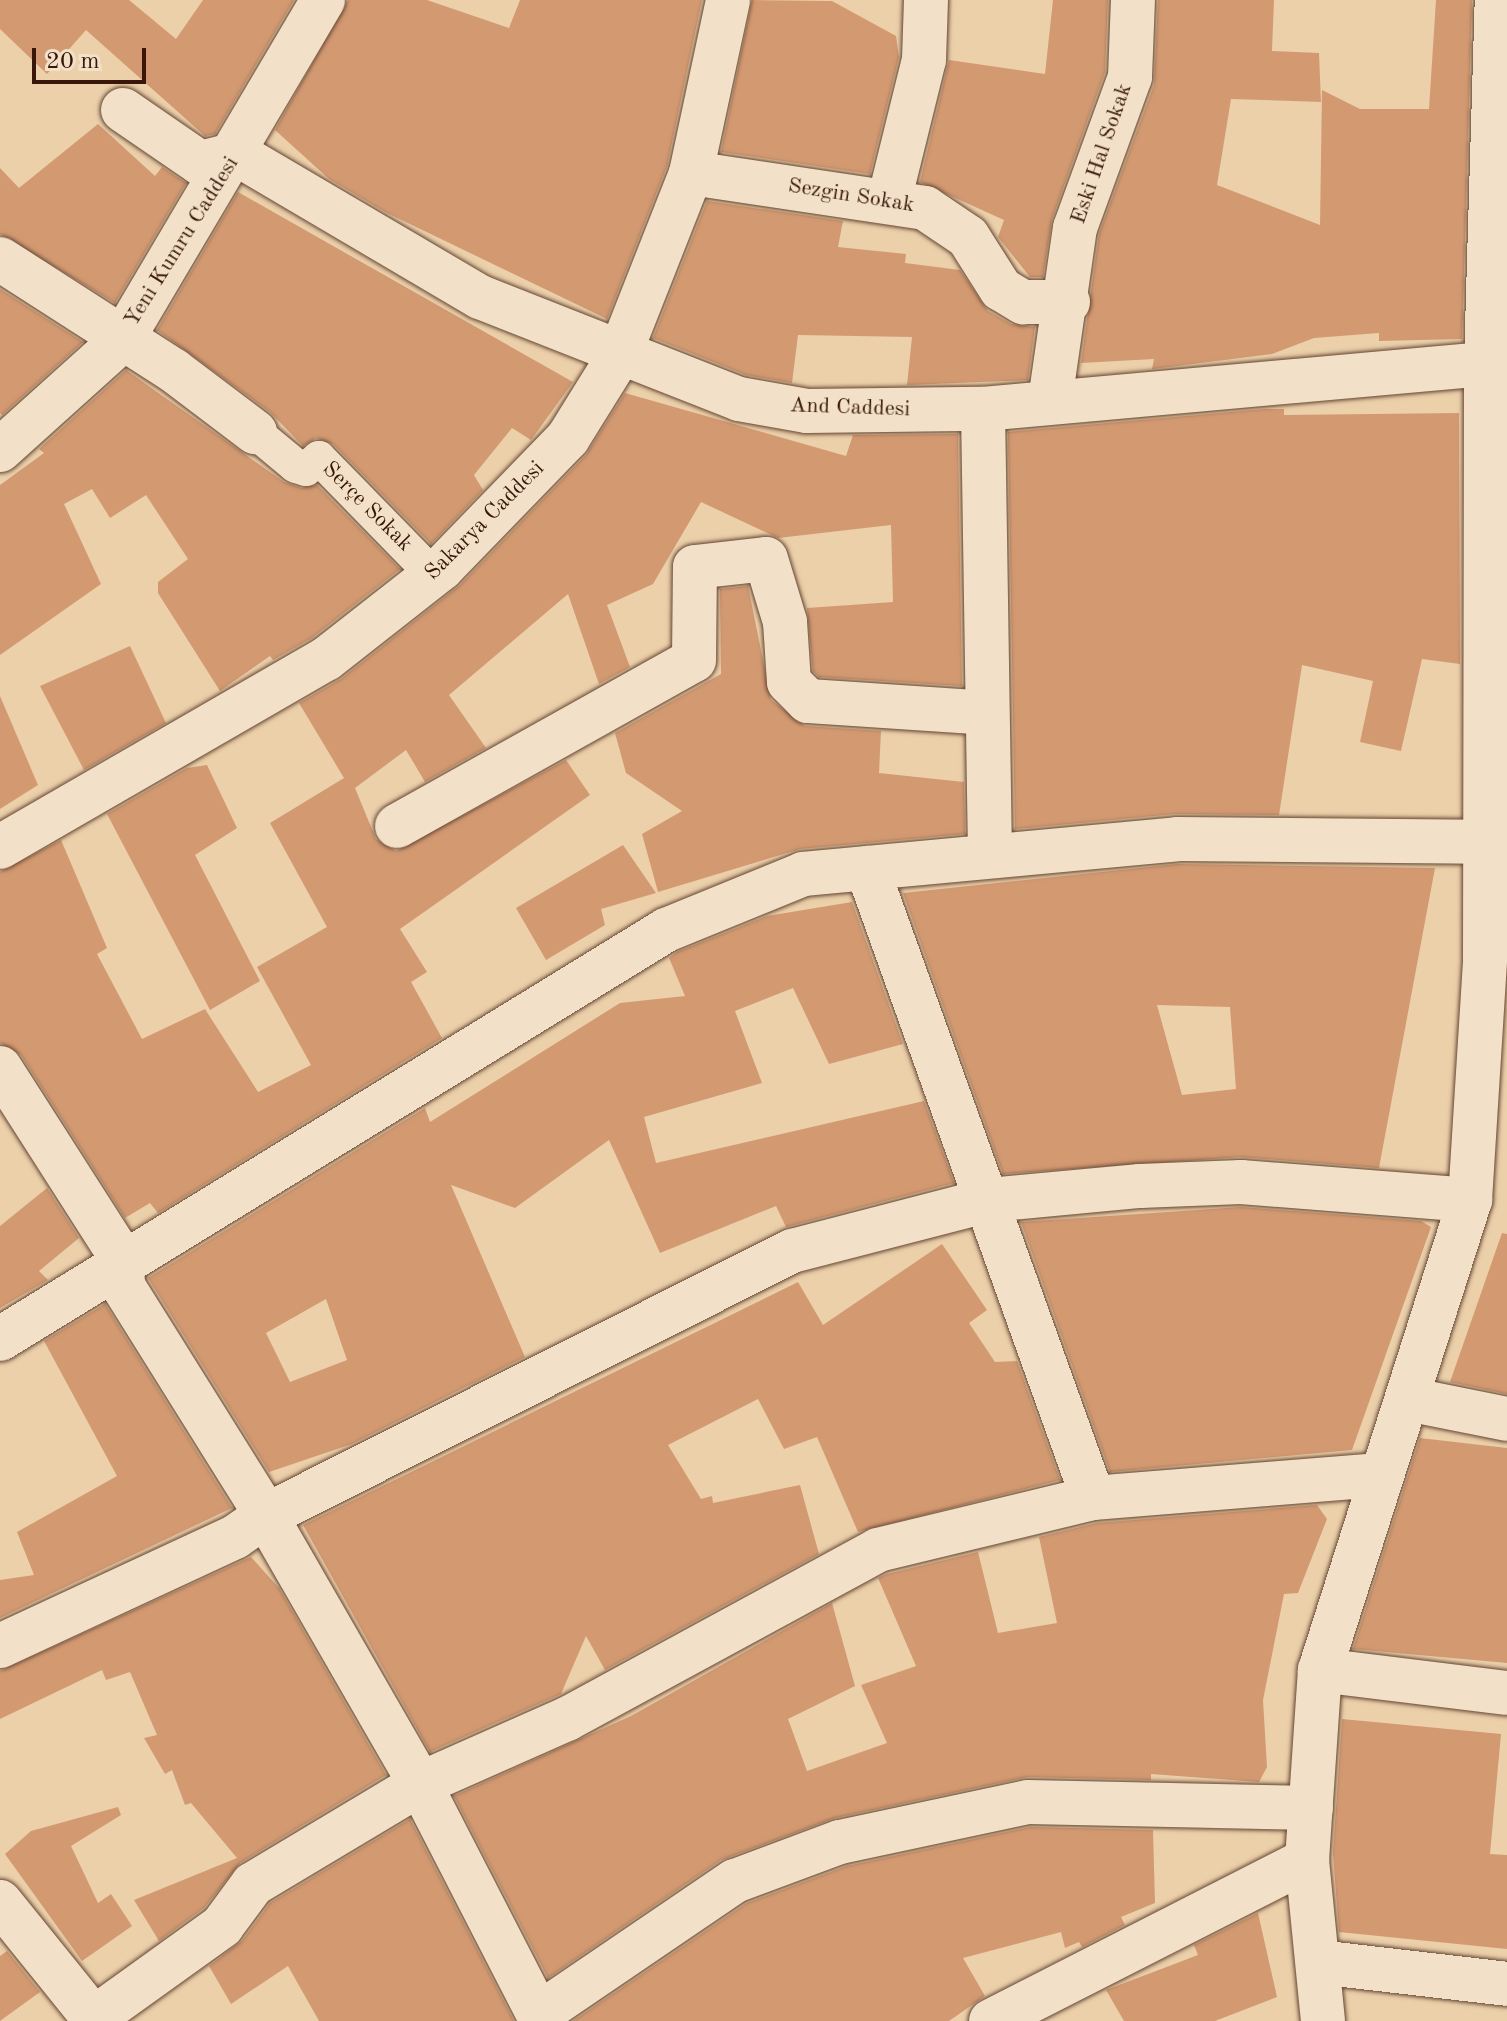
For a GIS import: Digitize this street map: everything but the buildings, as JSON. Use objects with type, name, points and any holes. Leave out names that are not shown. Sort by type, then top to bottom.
[{"type":"street","name":"Yeni Kumru Caddesi","points":[[0,450],[122,340],[237,154],[323,0]]},
{"type":"street","name":"Sakarya Caddesi","points":[[0,847],[326,659],[433,575],[568,438],[619,356],[691,173],[728,0]]},
{"type":"street","points":[[889,201],[924,60],[926,0]]},
{"type":"street","name":"Eski Hal Sokak","points":[[1050,401],[1068,302],[1075,228],[1130,77],[1133,0]]},
{"type":"street","points":[[1323,2021],[1307,1860],[1320,1670],[1470,1200],[1496,960],[1497,0]]},
{"type":"street","points":[[123,110],[200,163],[237,154]]},
{"type":"street","name":"And Caddesi","points":[[237,154],[480,297],[619,356],[739,399],[807,411],[983,409],[1497,362]]},
{"type":"street","name":"Sezgin Sokak","points":[[691,173],[925,208],[968,237],[989,275],[1023,302],[1068,302]]},
{"type":"street","points":[[0,259],[255,432]]},
{"type":"street","points":[[983,409],[990,856]]},
{"type":"street","name":"Serçe Sokak","points":[[255,432],[296,466],[306,469],[319,458],[433,575]]},
{"type":"street","points":[[397,826],[694,660],[695,567],[766,559],[785,622],[789,682],[808,701],[987,713]]},
{"type":"street","points":[[0,1339],[122,1259],[666,930],[803,874],[1177,839],[1497,841]]},
{"type":"street","points":[[867,868],[989,1200],[1093,1498]]},
{"type":"street","points":[[0,1068],[122,1259],[123,1286],[265,1516],[420,1784],[541,2018],[735,1881],[840,1842],[1028,1802],[1311,1808]]},
{"type":"street","points":[[0,1646],[235,1537],[265,1516],[792,1251],[989,1200],[1241,1182],[1470,1200]]},
{"type":"street","points":[[1407,1399],[1507,1419]]},
{"type":"street","points":[[0,1902],[95,2020],[222,1926],[253,1884],[420,1784],[567,1719],[878,1550],[1093,1498],[1380,1475]]},
{"type":"street","points":[[1320,1670],[1507,1693]]},
{"type":"street","points":[[991,2021],[1307,1860]]},
{"type":"street","points":[[1318,1962],[1507,1984]]}]
